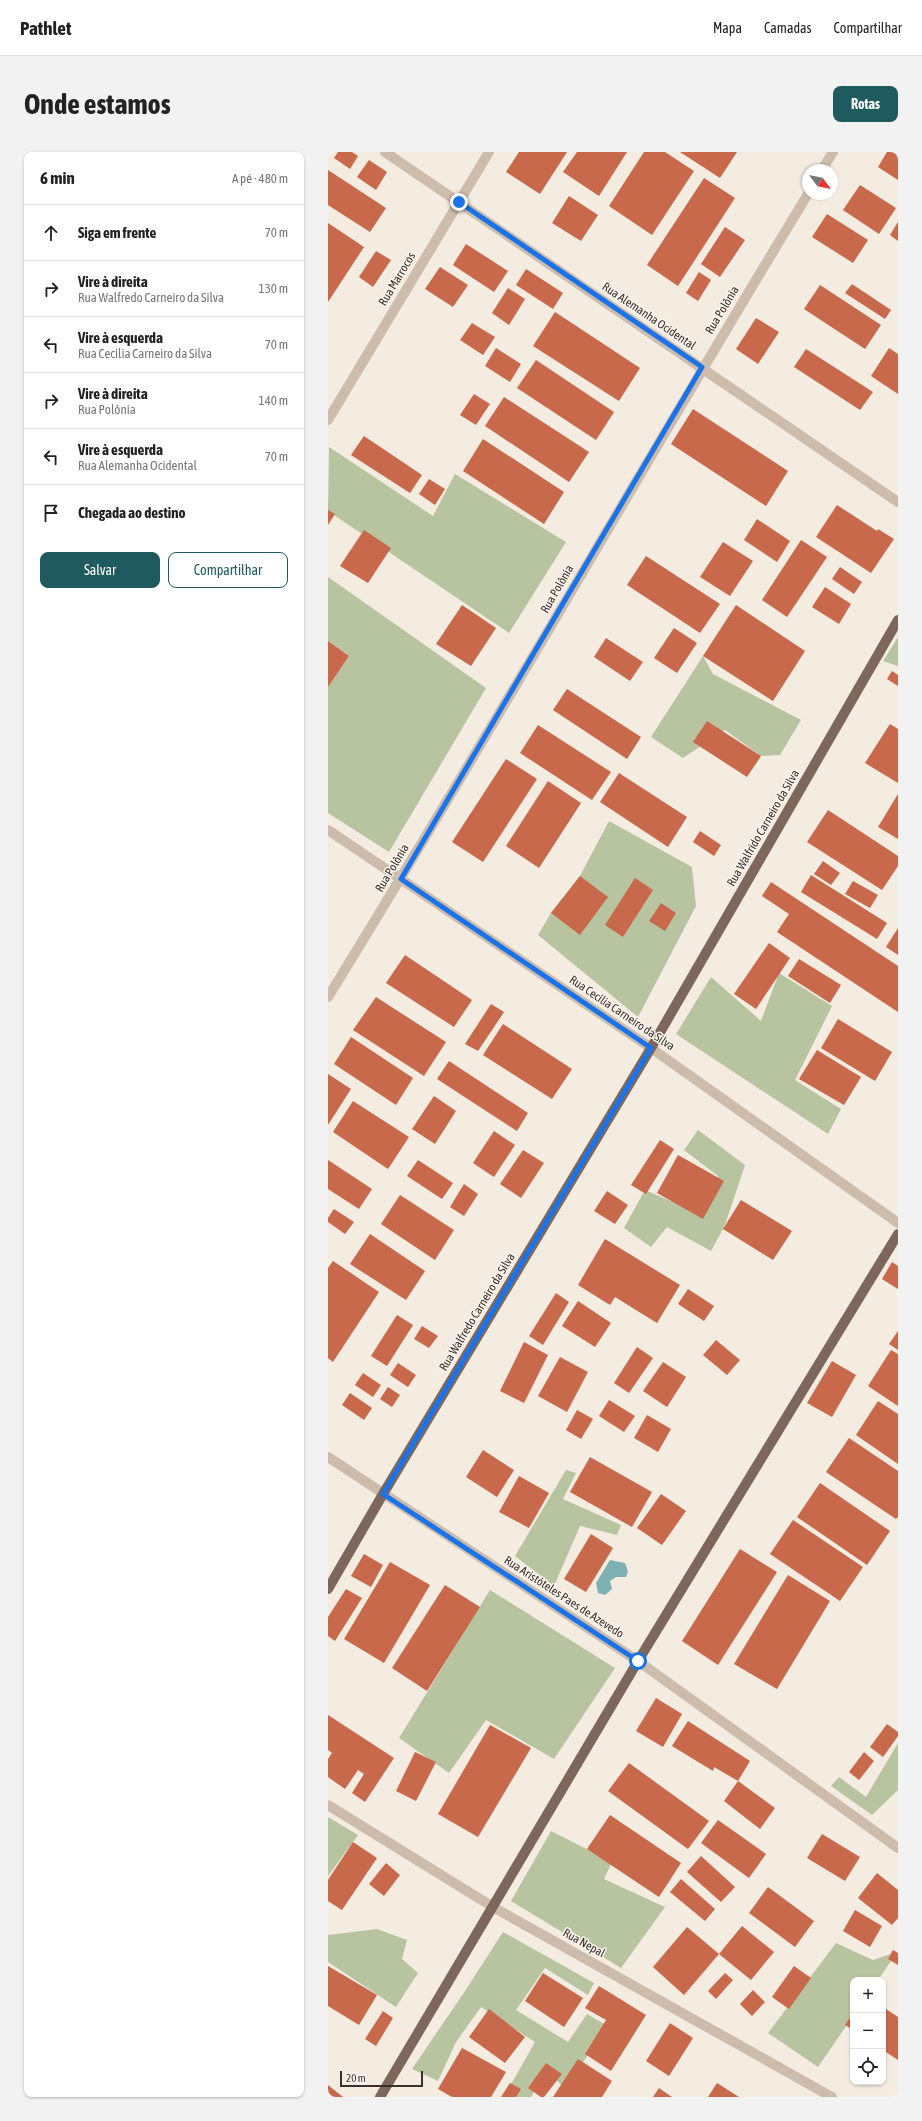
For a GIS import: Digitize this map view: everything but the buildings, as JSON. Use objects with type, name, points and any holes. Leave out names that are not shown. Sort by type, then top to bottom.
[{"type":"main road","name":"Rua Walfrido Carneiro da Silva","points":[[651,1048],[898,620]]},
{"type":"main road","name":"Rua Walfredo Carneiro da Silva","points":[[328,1589],[383,1494],[651,1048]]},
{"type":"main road","points":[[380,2097],[638,1661],[898,1234]]},
{"type":"street","name":"Rua Alemanha Ocidental","points":[[386,152],[898,502]]},
{"type":"street","name":"Rua Marrocos","points":[[328,420],[489,152]]},
{"type":"street","points":[[826,164],[833,152]]},
{"type":"street","name":"Rua Polônia","points":[[328,997],[401,879],[702,367],[804,200]]},
{"type":"street","name":"Rua Cecília Carneiro da Silva","points":[[328,830],[651,1048],[898,1223]]},
{"type":"street","name":"Rua Aristóteles Paes de Azevedo","points":[[328,1457],[638,1661],[898,1848]]},
{"type":"street","name":"Rua Nepal","points":[[328,1805],[493,1907],[832,2097]]},
{"type":"green space","points":[[329,447],[433,516],[455,474],[566,542],[509,633],[328,511]]},
{"type":"green space","points":[[328,577],[486,688],[389,852],[328,813],[328,687],[349,656],[328,641]]},
{"type":"green space","points":[[898,637],[898,666],[883,661]]},
{"type":"green space","points":[[703,656],[713,674],[801,720],[780,755],[761,756],[725,730],[683,758],[651,737]]},
{"type":"green space","points":[[609,821],[692,867],[696,906],[638,1017],[538,935],[551,913],[580,876]]},
{"type":"green space","points":[[779,973],[832,1006],[795,1080],[841,1109],[828,1134],[676,1034],[711,977],[761,1021]]},
{"type":"green space","points":[[698,1130],[745,1165],[725,1225],[711,1251],[667,1227],[651,1247],[624,1228],[645,1190],[692,1210],[712,1203],[718,1176],[684,1150]]},
{"type":"green space","points":[[566,1470],[576,1473],[563,1499],[621,1525],[617,1535],[580,1526],[554,1586],[515,1556]]},
{"type":"green space","points":[[490,1590],[615,1668],[554,1759],[486,1720],[449,1773],[399,1738]]},
{"type":"green space","points":[[898,1743],[898,1790],[872,1815],[831,1786],[839,1777],[866,1797]]},
{"type":"green space","points":[[328,1817],[358,1835],[328,1876]]},
{"type":"green space","points":[[551,1831],[612,1862],[604,1879],[665,1907],[621,1968],[511,1901]]},
{"type":"green space","points":[[377,1929],[407,1940],[402,1959],[418,1973],[396,2007],[328,1962],[328,1935]]},
{"type":"green space","points":[[503,1932],[594,1983],[588,1995],[545,1968],[516,2010],[568,2042],[587,2014],[608,2026],[565,2088],[546,2071],[531,2097],[509,2097],[505,2095],[535,2042],[481,2007],[456,2042],[438,2081],[412,2069]]},
{"type":"green space","points":[[836,1943],[873,1960],[897,1952],[880,1977],[850,1977],[850,2020],[818,2067],[768,2033]]},
{"type":"water","points":[[610,1560],[625,1563],[628,1571],[626,1577],[616,1577],[610,1581],[612,1589],[605,1595],[598,1593],[596,1583]]},
{"type":"route","points":[[459,202],[702,367],[401,879],[651,1048],[383,1494],[638,1661]]}]
